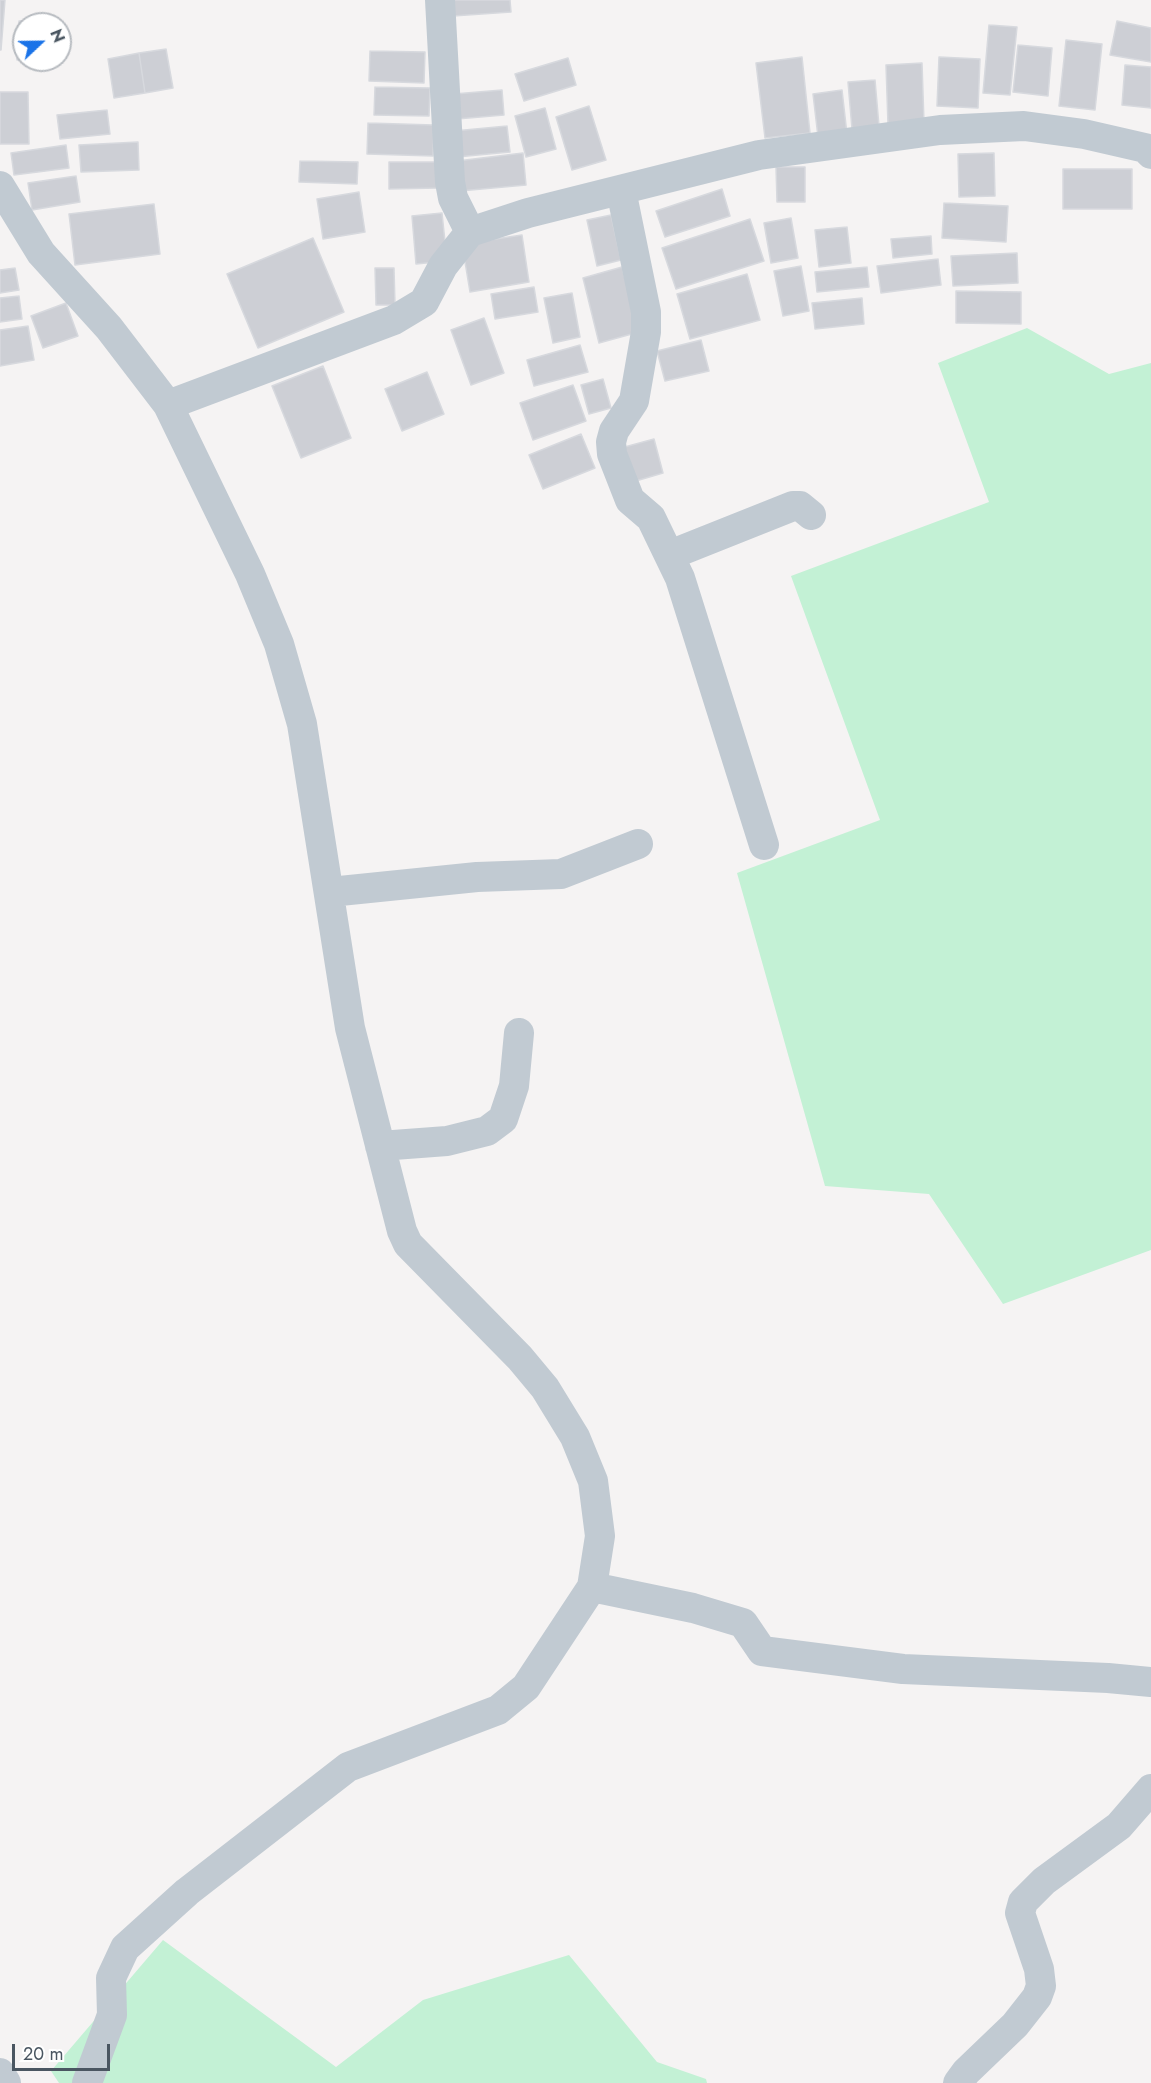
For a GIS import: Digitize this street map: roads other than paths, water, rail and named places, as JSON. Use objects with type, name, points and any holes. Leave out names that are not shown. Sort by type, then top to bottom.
[{"type":"street","points":[[440,0],[450,182],[458,210],[470,232]]},
{"type":"street","points":[[168,405],[394,320],[424,302],[443,266],[470,232],[528,213],[759,155],[940,130],[1024,126],[1149,146]]},
{"type":"street","points":[[0,186],[41,253],[109,328],[168,405],[250,574],[279,644],[302,724],[350,1028],[408,1244],[520,1358],[545,1388],[575,1437],[593,1481],[600,1536],[592,1587],[526,1687],[498,1710],[348,1767],[187,1892],[125,1948],[111,1978],[112,2015],[87,2083]]},
{"type":"street","points":[[621,190],[646,312],[646,332],[634,401],[614,431],[611,442],[612,454],[630,500],[651,518],[670,555],[715,686],[764,844]]},
{"type":"street","points":[[670,555],[793,506],[800,506],[811,515]]},
{"type":"street","points":[[330,892],[477,877],[561,874],[638,844]]},
{"type":"street","points":[[380,1146],[447,1141],[487,1131],[503,1119],[514,1086],[519,1033]]},
{"type":"street","points":[[592,1587],[693,1608],[743,1623],[762,1651],[903,1669],[1151,1682]]},
{"type":"street","points":[[958,2083],[966,2072],[1015,2025],[1037,1996],[1041,1986],[1039,1969],[1020,1913],[1023,1902],[1044,1881],[1119,1826],[1151,1789]]},
{"type":"street","points":[[0,2073],[6,2083]]}]
